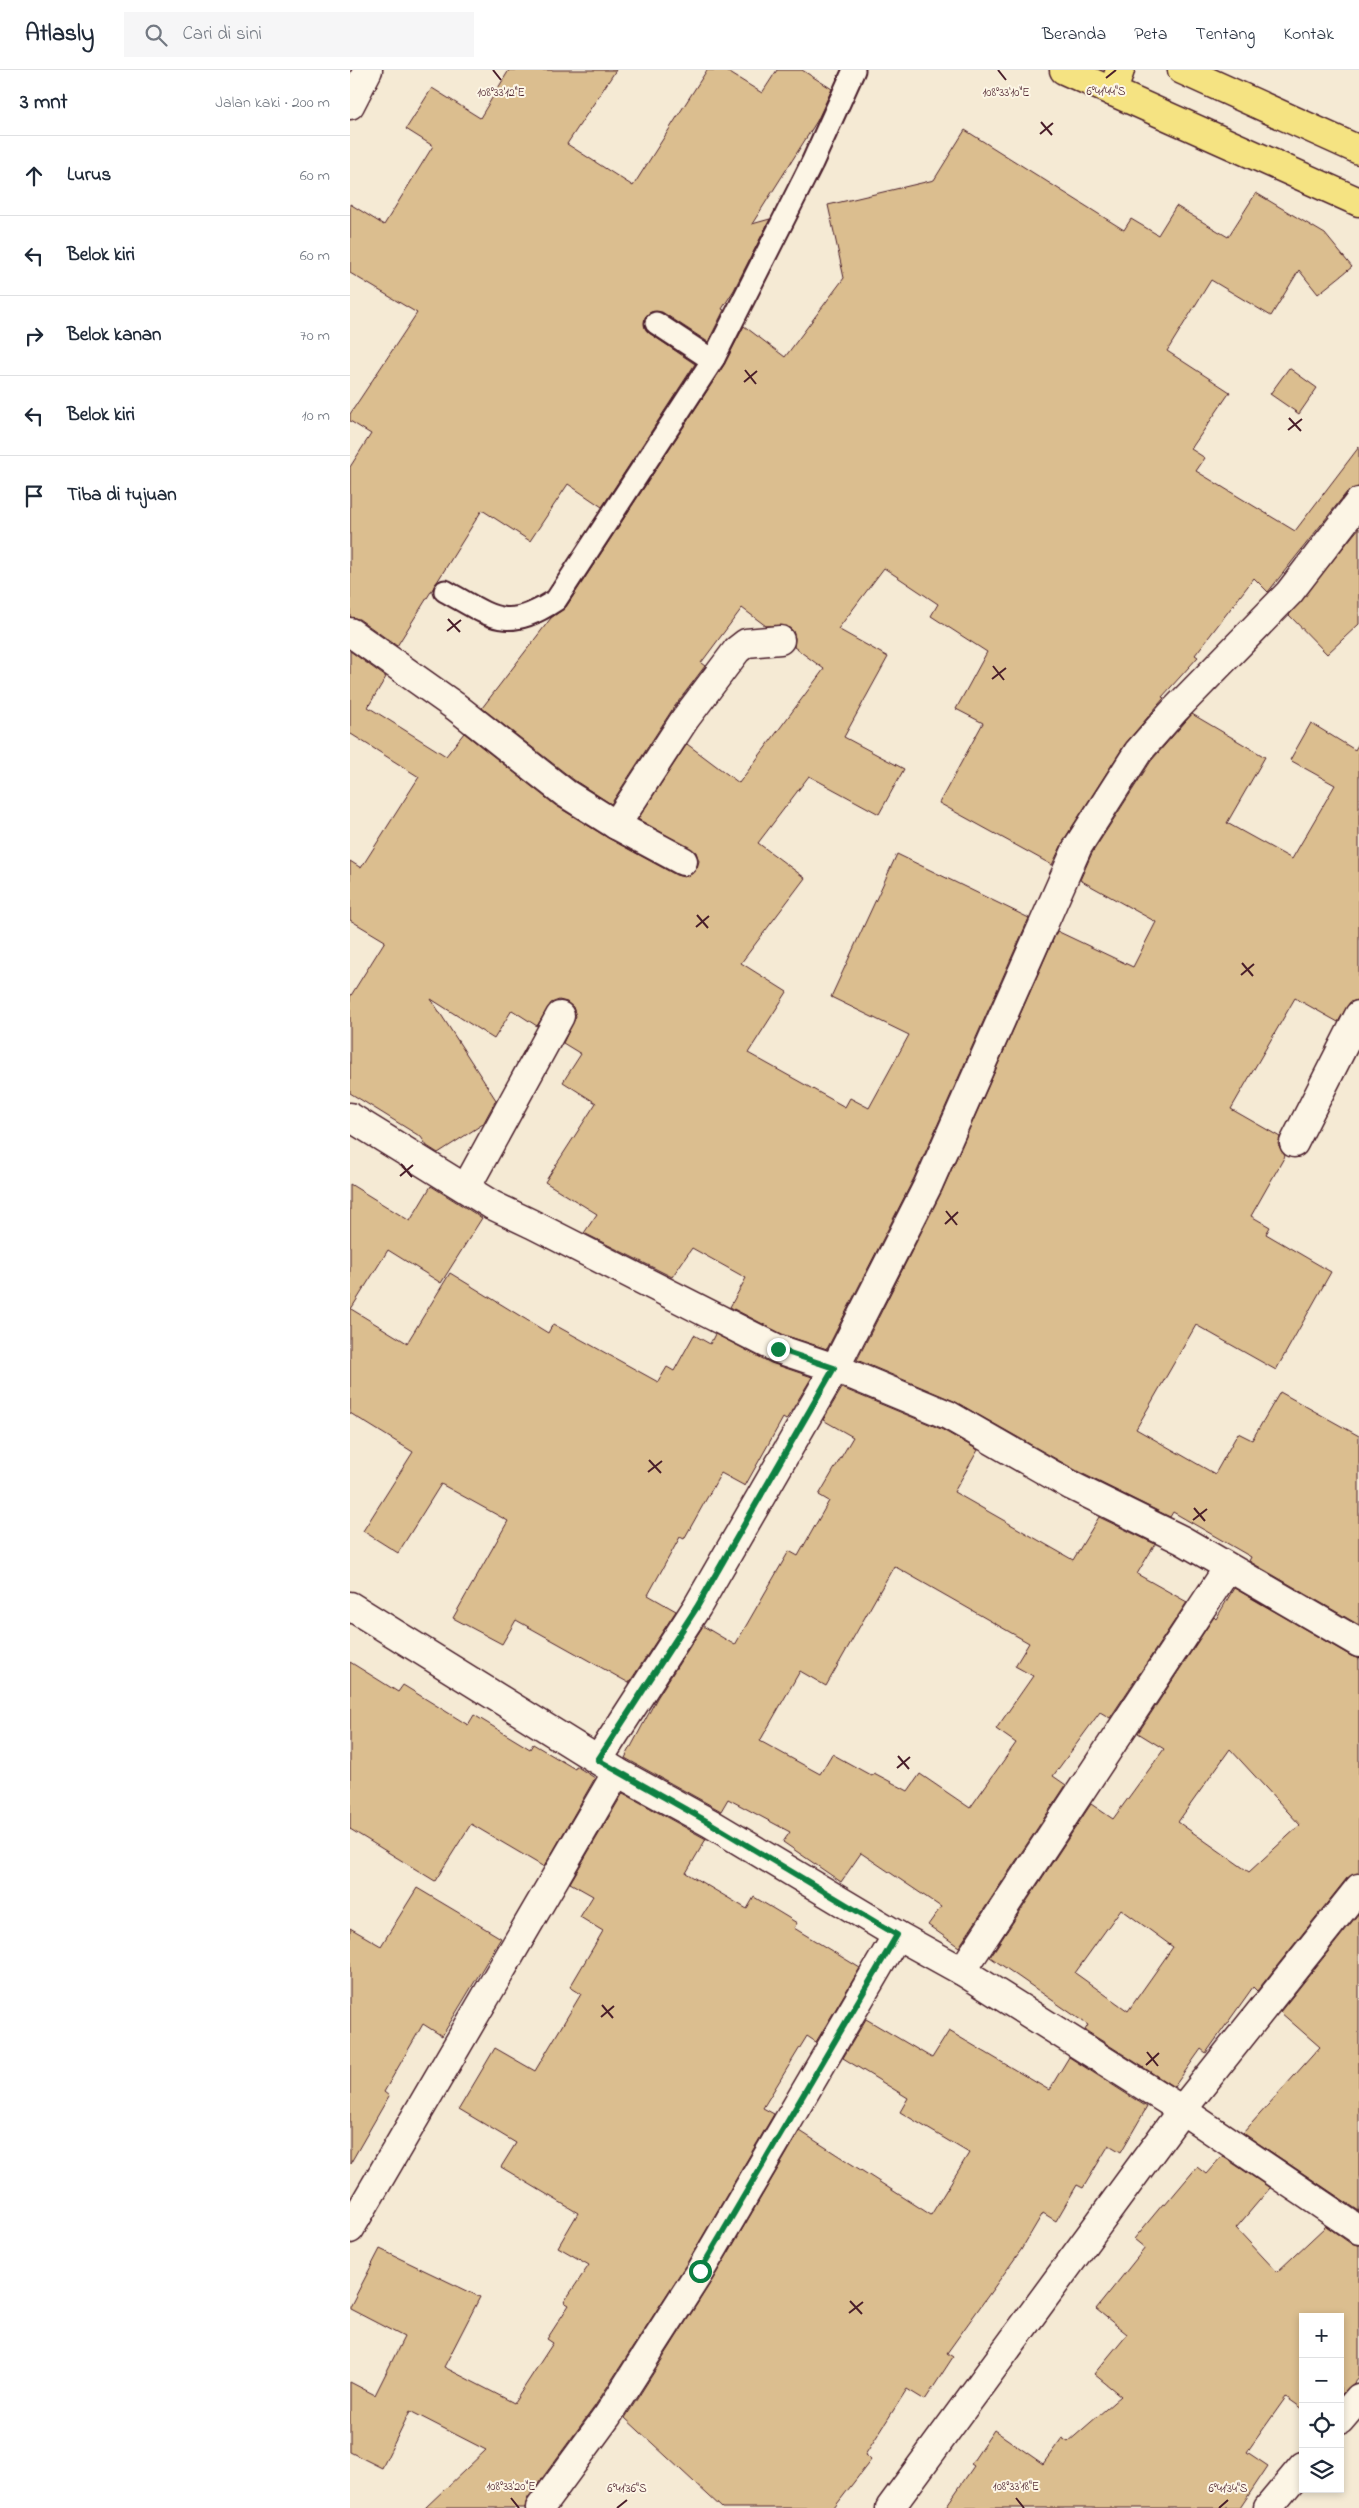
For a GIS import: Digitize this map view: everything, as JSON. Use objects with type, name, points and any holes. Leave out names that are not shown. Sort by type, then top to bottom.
[{"type":"highway","points":[[1064,70],[1116,81],[1359,202]]},
{"type":"highway","points":[[1182,70],[1359,150]]},
{"type":"street","points":[[350,105],[368,70]]},
{"type":"street","points":[[350,2229],[607,1766],[834,1368],[928,1184],[1078,846],[1138,752],[1174,710],[1289,593],[1359,502]]},
{"type":"street","points":[[350,632],[456,708],[565,793],[616,825],[683,861]]},
{"type":"street","points":[[616,825],[685,719],[737,650],[746,643],[780,640]]},
{"type":"street","points":[[1294,1142],[1359,1015]]},
{"type":"street","points":[[466,1188],[560,1016]]},
{"type":"street","points":[[350,1118],[492,1205],[778,1349],[834,1368],[948,1415],[1072,1486],[1182,1540],[1359,1643]]},
{"type":"street","points":[[962,1971],[1228,1568]]},
{"type":"street","points":[[350,1606],[607,1766],[710,1823],[897,1935],[962,1971],[1182,2110],[1359,2230]]},
{"type":"street","points":[[902,2504],[1182,2110],[1359,1889]]},
{"type":"street","points":[[540,2508],[608,2415],[700,2271],[897,1935]]},
{"type":"street","points":[[1344,2415],[1359,2398]]},
{"type":"street","points":[[1268,2508],[1299,2471]]},
{"type":"lane","points":[[445,591],[490,616],[514,620],[540,610],[556,600],[714,358],[812,162],[854,70]]},
{"type":"lane","points":[[656,323],[703,354],[714,358]]},
{"type":"building","points":[[509,70],[616,70],[567,144],[633,186],[707,70],[725,70],[762,93],[777,70],[802,70],[832,89],[817,121],[752,224],[770,219],[734,290],[722,309],[724,310],[708,342],[662,312],[651,312],[645,317],[645,328],[649,333],[695,364],[602,507],[568,484],[530,541],[482,510],[397,646],[359,619],[350,617],[350,467],[371,434],[350,421],[350,414],[417,313],[350,273],[350,204],[384,225],[433,146],[406,129],[432,88],[480,118]]},
{"type":"building","points":[[965,130],[1124,230],[1131,219],[1158,235],[1176,206],[1228,237],[1256,193],[1325,234],[1352,267],[1318,294],[1299,270],[1271,316],[1211,280],[1167,351],[1230,392],[1191,449],[1205,458],[1196,471],[1295,531],[1359,447],[1359,487],[1347,492],[1268,592],[1254,578],[1195,655],[1198,657],[1162,697],[1164,698],[1125,744],[1065,838],[1052,865],[939,803],[983,723],[956,709],[987,652],[931,616],[938,604],[884,568],[838,629],[888,657],[844,737],[904,769],[879,814],[809,776],[758,843],[805,878],[741,963],[787,992],[748,1053],[845,1107],[850,1098],[869,1108],[909,1035],[831,997],[897,854],[1029,918],[914,1178],[827,1349],[784,1335],[730,1307],[746,1278],[692,1248],[672,1277],[584,1233],[597,1214],[545,1182],[596,1103],[563,1082],[581,1054],[563,1043],[576,1016],[573,1007],[567,1002],[559,1000],[551,1003],[537,1026],[512,1010],[494,1039],[431,999],[496,1100],[483,1124],[438,1153],[427,1146],[421,1137],[350,1093],[350,997],[385,941],[350,920],[350,861],[361,868],[419,777],[350,735],[350,651],[386,677],[368,707],[446,756],[464,733],[555,805],[608,838],[676,875],[684,877],[692,874],[697,868],[699,861],[696,852],[638,819],[687,744],[739,783],[824,669],[794,647],[795,638],[793,631],[787,626],[766,626],[742,608],[701,663],[705,666],[672,710],[611,804],[574,780],[482,708],[551,618],[566,607],[724,365],[744,326],[785,357],[844,278],[828,205],[934,180]]},
{"type":"building","points":[[1289,368],[1317,388],[1299,414],[1270,394]]},
{"type":"building","points":[[1359,528],[1359,624],[1327,654],[1289,615]]},
{"type":"building","points":[[1192,714],[1265,757],[1227,823],[1292,859],[1335,785],[1290,760],[1311,723],[1355,750],[1359,743],[1359,1000],[1350,1002],[1338,1022],[1295,998],[1231,1109],[1280,1137],[1278,1144],[1285,1156],[1251,1216],[1270,1227],[1266,1234],[1331,1272],[1276,1370],[1196,1325],[1136,1429],[1215,1474],[1238,1433],[1252,1440],[1280,1392],[1359,1436],[1359,1625],[1249,1561],[1251,1557],[1173,1512],[1170,1517],[1079,1472],[954,1401],[857,1360],[942,1191],[1057,931],[1133,967],[1156,922],[1080,880],[1092,853],[1151,761]]},
{"type":"building","points":[[350,1184],[410,1221],[431,1186],[482,1218],[441,1283],[388,1250],[351,1309],[407,1343],[450,1273],[548,1333],[553,1324],[658,1382],[667,1367],[674,1371],[694,1335],[710,1344],[715,1334],[771,1363],[812,1377],[786,1420],[783,1418],[745,1486],[721,1473],[684,1539],[680,1537],[648,1595],[676,1611],[629,1683],[516,1620],[502,1644],[453,1618],[508,1521],[441,1484],[398,1553],[363,1531],[413,1452],[350,1413]]},
{"type":"building","points":[[842,1388],[941,1429],[978,1450],[954,1492],[1073,1560],[1099,1517],[1155,1544],[1137,1574],[1187,1602],[1110,1718],[1100,1712],[1053,1776],[1066,1785],[959,1947],[928,1925],[941,1907],[861,1853],[841,1882],[783,1842],[790,1832],[728,1799],[721,1811],[625,1758],[657,1698],[703,1626],[735,1645],[789,1551],[798,1556],[829,1501],[819,1495],[853,1437],[823,1420]],"holes":[[[894,1566],[1029,1643],[1015,1666],[1033,1676],[996,1729],[1016,1743],[970,1808],[920,1774],[908,1791],[874,1773],[872,1776],[832,1754],[820,1774],[760,1741],[800,1671],[826,1686]]]},
{"type":"building","points":[[1234,1588],[1359,1659],[1359,1873],[1347,1878],[1257,1991],[1253,1987],[1206,2053],[1201,2049],[1174,2087],[1085,2030],[1088,2025],[990,1957],[1091,1804],[1113,1819],[1164,1749],[1138,1733],[1214,1617],[1216,1619]],"holes":[[[1230,1749],[1300,1825],[1249,1872],[1178,1822]],[[1121,1909],[1173,1947],[1128,2011],[1075,1973]]]},
{"type":"building","points":[[350,1662],[398,1692],[403,1685],[468,1725],[474,1715],[530,1749],[533,1744],[575,1769],[576,1766],[595,1778],[544,1867],[471,1824],[435,1881],[350,1829]]},
{"type":"building","points":[[623,1793],[706,1839],[686,1873],[747,1909],[754,1897],[797,1923],[794,1928],[860,1968],[816,2042],[807,2036],[763,2108],[774,2114],[687,2263],[595,2406],[527,2499],[525,2508],[425,2508],[486,2450],[410,2411],[382,2468],[350,2452],[350,2382],[375,2395],[404,2337],[350,2309],[350,2307],[380,2249],[480,2297],[444,2367],[514,2403],[553,2343],[547,2339],[569,2305],[564,2302],[589,2265],[558,2247],[578,2213],[501,2167],[516,2143],[459,2109],[495,2048],[535,2071],[581,1994],[570,1987],[603,1931],[580,1917],[593,1896],[570,1883]]},
{"type":"building","points":[[417,1888],[501,1938],[442,2036],[423,2024],[384,2092],[389,2096],[350,2164],[350,1928],[381,1946]]},
{"type":"building","points":[[1359,1913],[1359,2211],[1243,2133],[1320,2047],[1280,2012]]},
{"type":"building","points":[[866,2019],[932,2058],[949,2031],[1049,2090],[1069,2057],[1147,2107],[1121,2152],[1109,2145],[1083,2188],[1077,2185],[1056,2221],[1043,2213],[1021,2250],[947,2353],[953,2357],[925,2400],[907,2389],[865,2455],[871,2460],[834,2508],[722,2508],[625,2418],[713,2279],[800,2131],[931,2215],[969,2153],[900,2112],[908,2098],[843,2058]]},
{"type":"building","points":[[1222,2156],[1270,2188],[1236,2228],[1277,2272],[1326,2226],[1350,2243],[1359,2245],[1359,2377],[1344,2392],[1344,2313],[1299,2313],[1299,2406],[1286,2397],[1247,2452],[1268,2466],[1240,2508],[945,2508],[974,2466],[971,2464],[994,2430],[1043,2464],[1062,2438],[1068,2442],[1121,2396],[1094,2374],[1127,2334],[1096,2309],[1145,2248],[1134,2239],[1197,2167],[1206,2174]]},
{"type":"route","points":[[700,2271],[897,1935],[710,1823],[598,1760],[697,1607],[834,1368],[778,1349]]}]
